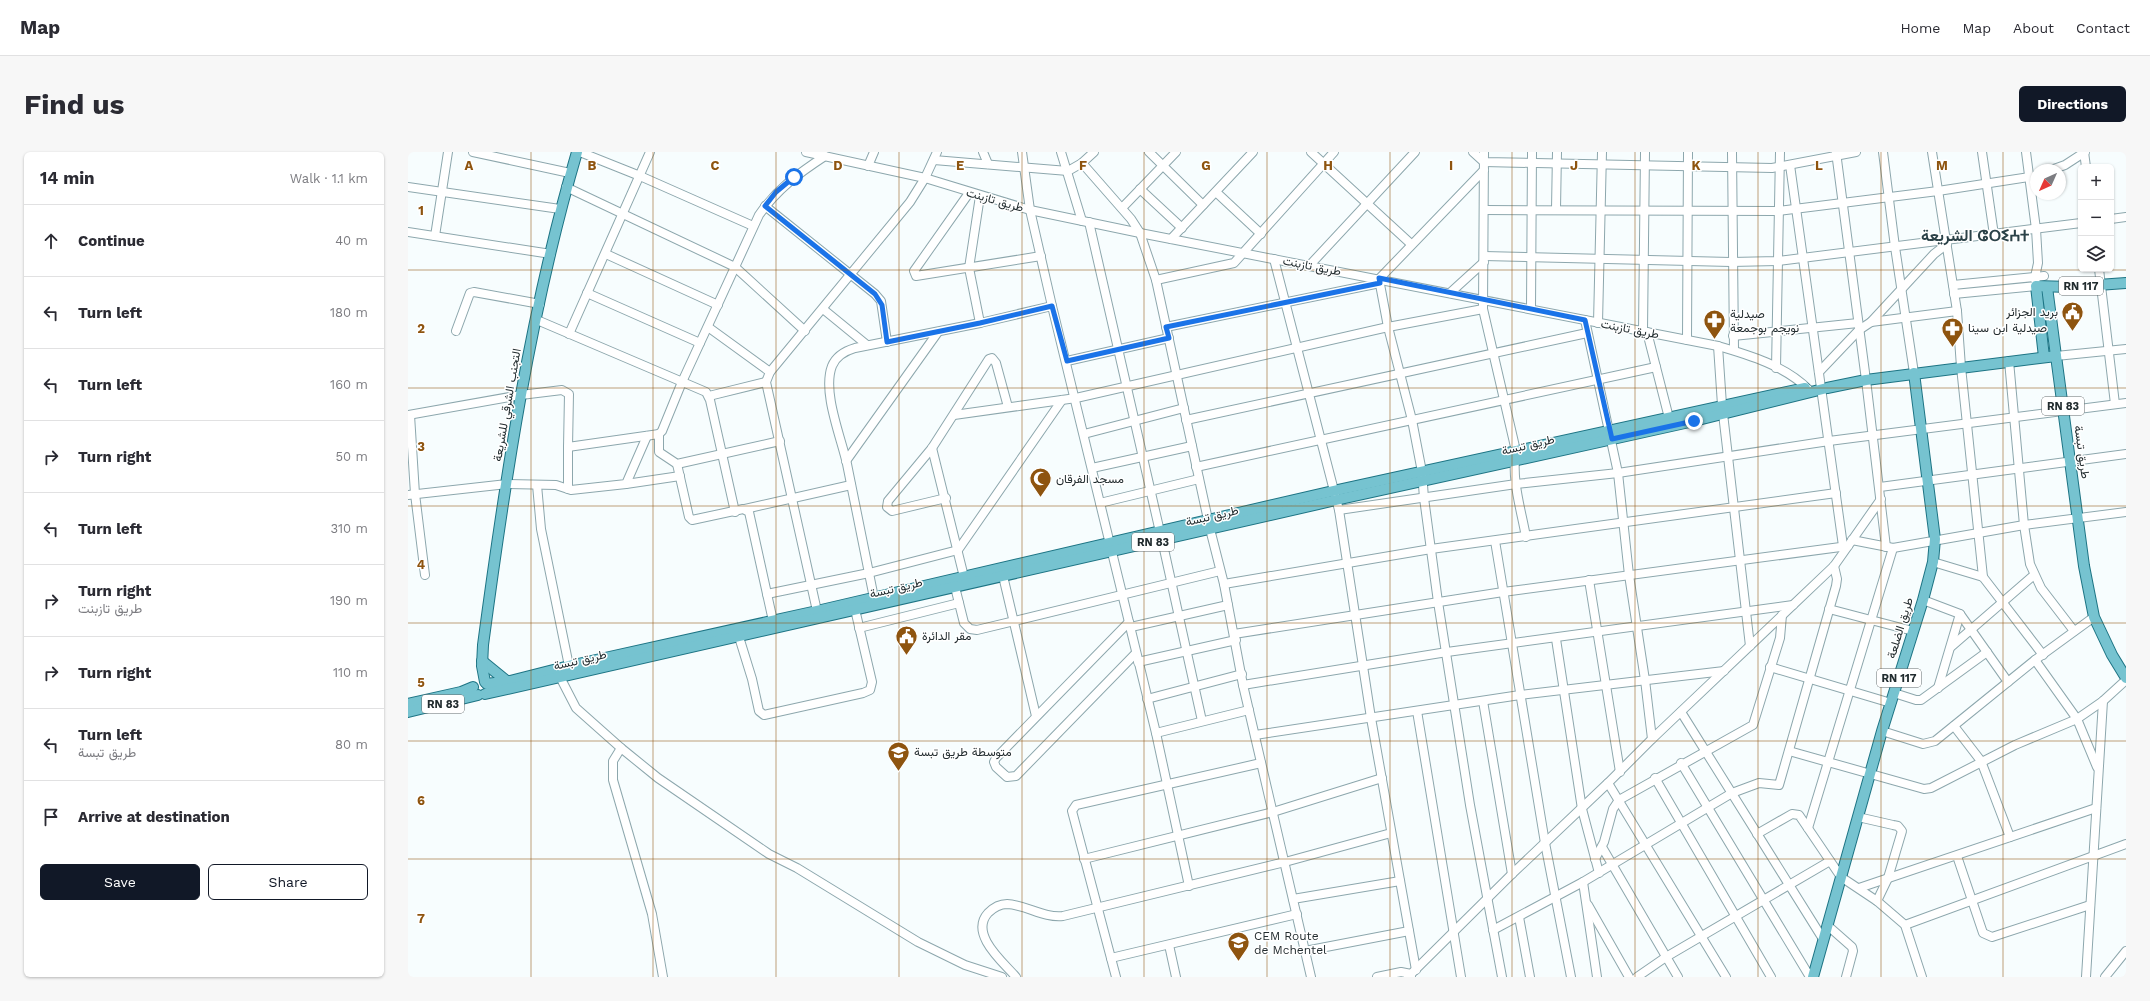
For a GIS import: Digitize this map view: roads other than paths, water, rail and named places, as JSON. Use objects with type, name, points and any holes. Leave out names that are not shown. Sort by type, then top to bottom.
[{"type":"main road","name":"التجنب الشرقي للشريعة","points":[[481,687],[482,663],[506,484],[521,395],[560,209],[577,152]]},
{"type":"main road","name":"RN 117","points":[[2036,282],[2047,287],[2126,283]]},
{"type":"main road","points":[[2036,282],[2044,357]]},
{"type":"main road","name":"RN 117","points":[[2047,287],[2056,356]]},
{"type":"main road","name":"طريق تبسة","points":[[639,655],[817,611],[854,607],[874,598],[964,577],[1209,525],[1336,500],[1516,451],[1611,434],[1809,390],[1914,373],[2056,356],[2084,566],[2094,617],[2112,655],[2126,679]]},
{"type":"main road","name":"طريق الضلعة","points":[[1811,977],[1932,562],[1935,539],[1914,373]]},
{"type":"main road","name":"طريق تبسة","points":[[1423,476],[1514,461],[1669,418],[1723,409]]},
{"type":"main road","name":"طريق تبسة","points":[[408,712],[481,687],[560,677],[588,666],[739,637],[854,607],[1003,576],[1111,546]]},
{"type":"main road","points":[[482,663],[508,682]]},
{"type":"main road","name":"طريق تبسة","points":[[408,704],[508,682],[569,666],[588,666]]},
{"type":"street","points":[[435,236],[448,152]]},
{"type":"street","points":[[473,152],[570,173]]},
{"type":"street","points":[[580,152],[640,176],[753,226]]},
{"type":"street","points":[[569,334],[624,214],[650,152]]},
{"type":"street","name":"طريق تازبنت","points":[[806,152],[829,155],[868,166],[925,178],[969,193],[1030,210],[1085,222],[1718,346],[1734,350],[1776,368],[1792,376],[1809,390]]},
{"type":"street","points":[[868,166],[874,152]]},
{"type":"street","points":[[983,152],[988,164]]},
{"type":"street","points":[[1022,152],[1026,168],[1030,210],[1156,733],[1190,886]]},
{"type":"street","points":[[1061,152],[1085,222],[1118,349],[1188,651],[1202,721]]},
{"type":"street","points":[[817,611],[766,382],[770,372],[910,202],[925,178],[936,156],[988,164],[1068,171],[1082,163],[1094,152]]},
{"type":"street","points":[[1150,152],[1204,205]]},
{"type":"street","points":[[1122,208],[1176,152]]},
{"type":"street","points":[[1171,239],[1253,152]]},
{"type":"street","points":[[1311,152],[1411,244]]},
{"type":"street","points":[[1156,280],[1234,263],[1334,152]]},
{"type":"street","points":[[1309,266],[1415,152]]},
{"type":"street","points":[[1473,152],[1484,166]]},
{"type":"street","points":[[1484,152],[1484,309],[1516,451],[1514,461],[1516,484],[1526,537]]},
{"type":"street","points":[[1531,309],[1530,257],[1532,152]]},
{"type":"street","points":[[1556,209],[1557,152]]},
{"type":"street","points":[[1598,323],[1601,259],[1602,152]]},
{"type":"street","points":[[1645,152],[1645,332],[1669,418]]},
{"type":"street","points":[[1687,340],[1688,152]]},
{"type":"street","points":[[1732,152],[1731,211],[1734,350]]},
{"type":"street","points":[[1776,368],[1780,152]]},
{"type":"street","points":[[1166,327],[1380,281],[1411,244],[1484,166],[1557,164],[1602,166],[1645,165],[1780,167],[1836,154],[1856,152]]},
{"type":"street","points":[[1883,152],[1894,247],[1914,373]]},
{"type":"street","points":[[1932,152],[1957,311],[1966,424],[1983,577],[2043,654]]},
{"type":"street","points":[[1982,152],[1994,235]]},
{"type":"street","points":[[2026,152],[2030,166]]},
{"type":"street","points":[[2066,164],[2084,152],[2086,164]]},
{"type":"street","points":[[1808,828],[1871,619],[1889,548],[1872,436],[1836,154]]},
{"type":"street","points":[[829,155],[794,177],[776,192],[765,206],[753,226],[682,382],[662,431],[659,434],[659,452],[677,464],[692,520],[735,512],[851,485]]},
{"type":"street","points":[[1082,163],[1122,208],[1140,233],[1156,280],[1209,525],[1224,584],[1249,710],[1311,977]]},
{"type":"street","points":[[1790,165],[1812,329],[1823,388],[1836,493],[1848,544]]},
{"type":"street","points":[[1484,210],[1556,209],[1687,212],[1778,211],[1938,191],[2030,177]]},
{"type":"street","points":[[408,186],[560,209]]},
{"type":"street","points":[[566,187],[735,268],[805,331]]},
{"type":"street","points":[[1140,189],[1182,228]]},
{"type":"street","points":[[1216,192],[1260,234]]},
{"type":"street","points":[[969,193],[914,273],[919,276],[1041,256]]},
{"type":"street","points":[[980,196],[969,268],[980,323]]},
{"type":"street","points":[[2034,200],[2038,263],[2036,282]]},
{"type":"street","points":[[765,206],[875,294],[881,302],[887,342]]},
{"type":"street","points":[[2114,219],[2126,217]]},
{"type":"street","points":[[1450,293],[1484,259],[1530,257],[1732,262],[1778,261],[1894,247],[1947,243],[2078,223]]},
{"type":"street","points":[[408,232],[551,254]]},
{"type":"street","points":[[1871,322],[1901,288],[1934,254],[1947,243]]},
{"type":"street","points":[[606,254],[718,305]]},
{"type":"street","points":[[1274,259],[1336,500],[1371,718],[1409,931],[1411,974]]},
{"type":"street","points":[[2038,263],[2047,287]]},
{"type":"street","points":[[2099,272],[2115,404]]},
{"type":"street","points":[[1954,294],[2036,282],[2044,276]]},
{"type":"street","points":[[1380,281],[1388,327],[1412,420],[1423,476],[1424,498],[1438,602],[1487,899],[1502,977]]},
{"type":"street","points":[[1953,285],[2036,282]]},
{"type":"street","points":[[456,332],[470,293],[474,292],[540,304]]},
{"type":"street","points":[[587,293],[700,343]]},
{"type":"street","points":[[874,598],[846,462],[830,396],[830,374],[835,360],[847,350],[867,345],[938,332],[1052,306]]},
{"type":"street","points":[[823,309],[867,345]]},
{"type":"street","points":[[954,415],[1076,398],[1388,327],[1484,309]]},
{"type":"street","points":[[1733,336],[1812,329],[1859,327],[1871,322],[1957,311]]},
{"type":"street","points":[[537,320],[706,392],[709,396],[735,512]]},
{"type":"street","points":[[1585,320],[1611,434],[1618,473],[1629,575],[1645,680],[1652,739]]},
{"type":"street","points":[[708,327],[770,372]]},
{"type":"street","points":[[1819,372],[1859,327]]},
{"type":"street","points":[[846,462],[938,332]]},
{"type":"street","points":[[1186,420],[1587,333]]},
{"type":"street","points":[[1067,361],[1169,338]]},
{"type":"street","points":[[1718,346],[1723,409],[1730,456],[1739,561],[1750,646]]},
{"type":"street","points":[[2056,356],[2126,349]]},
{"type":"street","points":[[946,498],[892,511],[887,507],[888,501],[932,448],[954,415],[980,370],[992,358],[996,362],[1008,407]]},
{"type":"street","points":[[2009,361],[2013,418],[2024,525],[2030,564],[2034,575],[2074,631]]},
{"type":"street","points":[[1196,466],[1320,441],[1504,399],[1656,367]]},
{"type":"street","points":[[709,396],[766,382]]},
{"type":"street","points":[[425,575],[412,494],[409,415],[521,395],[562,390],[569,394],[567,431],[568,489]]},
{"type":"street","points":[[767,594],[869,573],[958,550],[1062,400]]},
{"type":"street","points":[[1336,500],[1424,498],[1516,484],[1618,473],[1829,441],[2126,402]]},
{"type":"street","points":[[1084,434],[1184,408]]},
{"type":"street","points":[[568,447],[659,434]]},
{"type":"street","points":[[626,484],[647,436]]},
{"type":"street","points":[[677,464],[780,441]]},
{"type":"street","points":[[1092,468],[1192,446]]},
{"type":"street","points":[[932,448],[946,498],[964,577]]},
{"type":"street","points":[[1880,487],[2019,470],[2126,454]]},
{"type":"street","points":[[412,494],[506,484],[556,485],[568,489],[626,484],[680,476]]},
{"type":"street","points":[[1100,503],[1199,479]]},
{"type":"street","points":[[537,485],[540,529],[569,666]]},
{"type":"street","points":[[1224,584],[1431,549],[1836,493]]},
{"type":"street","points":[[1411,974],[1512,874],[1582,809],[1652,739],[1834,566],[1881,499]]},
{"type":"street","points":[[745,509],[750,516],[773,621]]},
{"type":"street","points":[[1138,662],[1188,651],[1235,637],[1354,614],[1589,580],[1739,561],[1848,544],[1889,548],[2024,525],[2126,512]]},
{"type":"street","points":[[1496,541],[1511,644],[1545,843],[1571,977]]},
{"type":"street","points":[[1932,562],[1983,577]]},
{"type":"street","points":[[1493,930],[1599,873],[1732,793],[1759,782],[1779,785],[1837,580],[1834,566]]},
{"type":"street","points":[[955,587],[964,623],[970,629],[976,630],[1220,571]]},
{"type":"street","points":[[1952,646],[1970,628],[2034,575]]},
{"type":"street","points":[[1003,576],[1036,716]]},
{"type":"street","points":[[1589,580],[1620,772]]},
{"type":"street","points":[[1922,600],[1960,614],[2008,682]]},
{"type":"street","points":[[859,628],[958,603]]},
{"type":"street","points":[[1136,653],[1016,776],[1007,777],[996,767],[994,762],[996,758],[1036,716],[1130,624],[1228,605]]},
{"type":"street","points":[[1244,685],[1446,652],[1556,639],[1793,605]]},
{"type":"street","points":[[739,637],[752,679],[759,711],[767,716],[863,693],[870,690],[872,680],[854,607]]},
{"type":"street","points":[[1829,609],[1913,631]]},
{"type":"street","points":[[1938,688],[1952,646],[1960,614]]},
{"type":"street","points":[[1595,859],[1602,847],[1613,808],[1620,800],[1655,778],[1753,725],[1781,633],[1782,615]]},
{"type":"street","points":[[1882,731],[1923,744],[1935,741],[2035,660],[2094,617]]},
{"type":"street","points":[[1556,639],[1582,809],[1599,873]]},
{"type":"street","points":[[1894,693],[1918,701],[1987,652]]},
{"type":"street","points":[[2035,660],[2077,719],[2098,770]]},
{"type":"street","points":[[1770,667],[1891,703]]},
{"type":"street","points":[[1255,735],[1520,695],[1724,671]]},
{"type":"street","points":[[1147,698],[1242,674]]},
{"type":"street","points":[[560,677],[576,708],[621,748],[658,778],[769,854],[797,868],[924,945],[965,965],[1002,977]]},
{"type":"street","points":[[1790,750],[1924,789],[1931,788],[1958,776],[1981,761],[2077,719],[2102,701],[2126,679]]},
{"type":"street","points":[[1483,701],[1512,874]]},
{"type":"street","points":[[2086,977],[2102,701]]},
{"type":"street","points":[[1156,733],[1249,710]]},
{"type":"street","points":[[1417,711],[1461,977]]},
{"type":"street","points":[[1681,712],[1823,939]]},
{"type":"street","points":[[1954,726],[1981,761],[2010,837]]},
{"type":"street","points":[[621,748],[614,761],[613,780],[652,914],[663,977]]},
{"type":"street","points":[[1116,977],[1096,907],[1072,811],[1073,807],[1076,805],[1261,763]]},
{"type":"street","points":[[1681,764],[1763,901],[1811,977]]},
{"type":"street","points":[[1084,859],[1273,812],[1382,778]]},
{"type":"street","points":[[1655,778],[1737,916],[1771,977]]},
{"type":"street","points":[[1608,783],[1620,800],[1726,977]]},
{"type":"street","points":[[1859,888],[2096,808]]},
{"type":"street","points":[[1757,834],[1796,813],[1841,877],[1877,901],[1905,925],[1922,977]]},
{"type":"street","points":[[1858,817],[1898,826],[1902,831],[1888,878],[1877,901]]},
{"type":"street","points":[[1016,977],[986,942],[982,926],[983,919],[992,909],[1005,904],[1014,905],[1055,917],[1190,886],[1391,833]]},
{"type":"street","points":[[1905,925],[2126,844]]},
{"type":"street","points":[[1602,847],[1678,977]]},
{"type":"street","points":[[1957,856],[1983,933],[1992,937],[2090,905]]},
{"type":"street","points":[[1637,977],[1666,957],[1830,861]]},
{"type":"street","points":[[1293,899],[1400,881]]},
{"type":"street","points":[[1583,882],[1597,977]]},
{"type":"street","points":[[1586,900],[1629,977]]},
{"type":"street","points":[[1111,958],[1297,914]]},
{"type":"street","points":[[1519,917],[1530,977]]},
{"type":"street","points":[[1827,925],[1852,947],[1853,951],[1846,977]]},
{"type":"street","points":[[1305,951],[1409,931]]},
{"type":"street","points":[[1169,945],[1176,977]]},
{"type":"street","points":[[2105,977],[2126,951]]},
{"type":"street","points":[[1377,977],[1400,972],[1411,974]]},
{"type":"place","name":"بريد الجزائر","points":[[2073,332]]},
{"type":"place","name":"صيدلية نويجم بوجمعة","points":[[1715,340]]},
{"type":"place","name":"صيدلية ابن سينا","points":[[1953,348]]},
{"type":"place","name":"مسجد الفرقان","points":[[1040,498]]},
{"type":"place","name":"مقر الدائرة","points":[[907,656]]},
{"type":"place","name":"متوسطة طريق تبسة","points":[[898,772]]},
{"type":"place","name":"CEM Route de Mchentel","points":[[1238,962]]},
{"type":"district","name":"الشريعة ⵛⵔⵉⵄⵜ","points":[[1975,235]]}]
